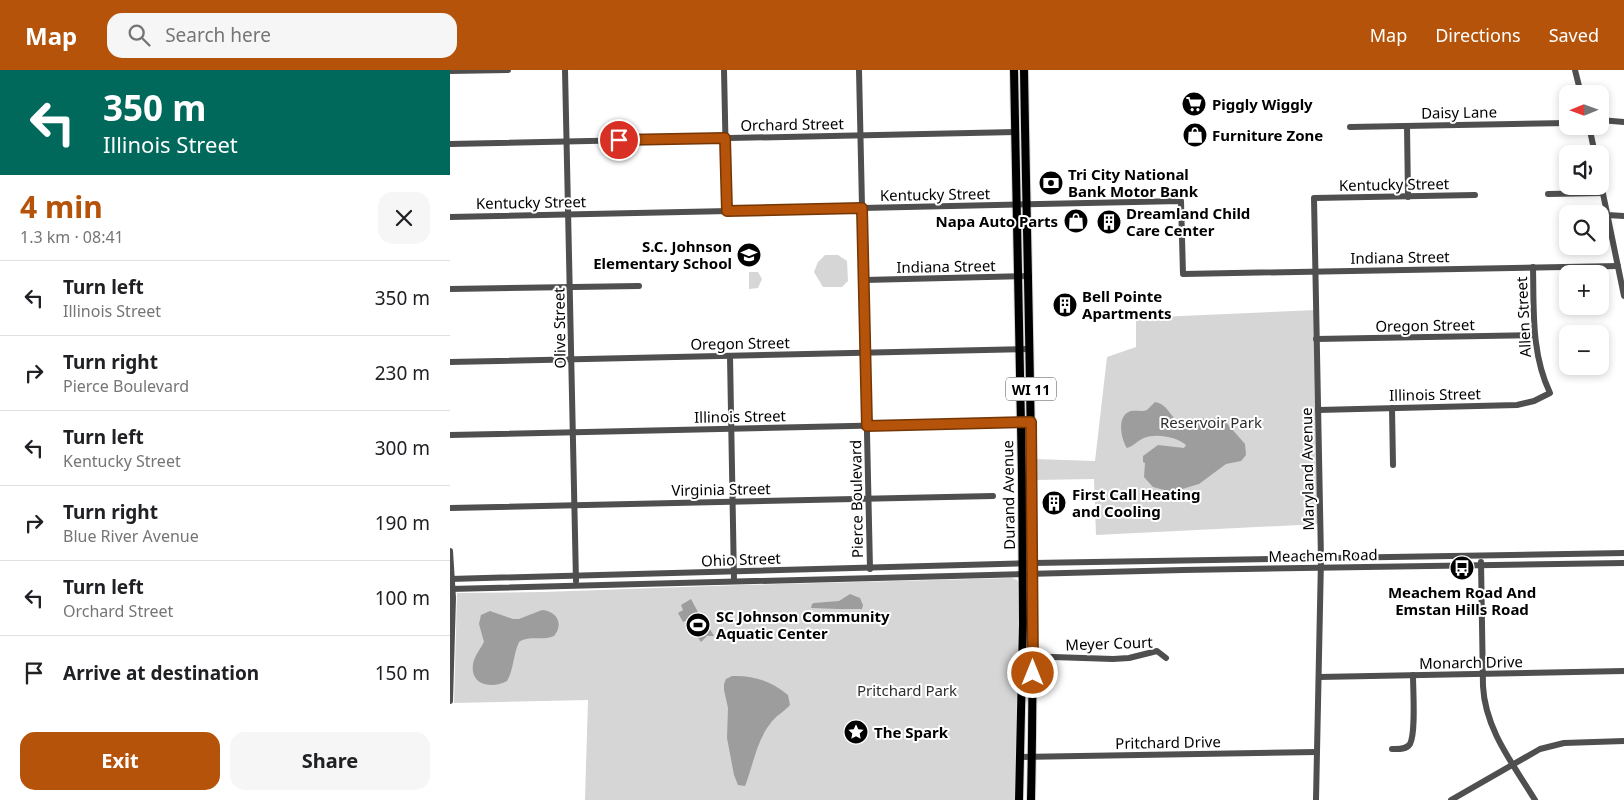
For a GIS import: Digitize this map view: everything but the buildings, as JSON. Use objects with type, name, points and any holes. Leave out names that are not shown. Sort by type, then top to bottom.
[{"type":"main road","name":"Durand Avenue","points":[[1014,70],[1022,564],[1019,800]]},
{"type":"main road","name":"Durand Avenue","points":[[1023,71],[1033,564],[1032,800]]},
{"type":"street","points":[[450,71],[508,70]]},
{"type":"street","name":"Olive Street","points":[[565,70],[576,586]]},
{"type":"street","points":[[724,70],[727,211]]},
{"type":"street","name":"Pierce Boulevard","points":[[859,70],[870,569]]},
{"type":"street","points":[[1575,70],[1579,85]]},
{"type":"street","points":[[1609,121],[1624,122]]},
{"type":"street","name":"Daisy Lane","points":[[1350,127],[1559,123]]},
{"type":"street","points":[[1407,126],[1408,196]]},
{"type":"street","name":"Orchard Street","points":[[450,144],[1016,132]]},
{"type":"street","points":[[1548,194],[1559,194]]},
{"type":"street","name":"Kentucky Street","points":[[1314,198],[1475,195]]},
{"type":"street","name":"Maryland Avenue","points":[[1314,198],[1321,560],[1316,800]]},
{"type":"street","name":"Kentucky Street","points":[[450,217],[1182,200],[1183,274]]},
{"type":"street","points":[[1609,215],[1624,216]]},
{"type":"street","points":[[1609,220],[1624,296]]},
{"type":"street","name":"Indiana Street","points":[[1183,274],[1618,266]]},
{"type":"street","name":"Allen Street","points":[[1533,267],[1534,335],[1540,370],[1550,393]]},
{"type":"street","name":"Indiana Street","points":[[864,280],[1028,276]]},
{"type":"street","points":[[450,290],[639,286]]},
{"type":"street","name":"Oregon Street","points":[[1316,339],[1534,335]]},
{"type":"street","name":"Oregon Street","points":[[450,362],[1030,349]]},
{"type":"street","points":[[730,356],[734,581]]},
{"type":"street","name":"Illinois Street","points":[[1318,410],[1517,405],[1534,401],[1550,393]]},
{"type":"street","points":[[1392,408],[1393,465]]},
{"type":"street","name":"Illinois Street","points":[[450,435],[1031,422]]},
{"type":"street","name":"Virginia Street","points":[[450,508],[992,496]]},
{"type":"street","points":[[450,551],[450,702]]},
{"type":"street","points":[[1616,553],[1616,563]]},
{"type":"street","name":"Meachem Road","points":[[1033,564],[1624,553]]},
{"type":"street","points":[[1546,554],[1546,563]]},
{"type":"street","points":[[1480,556],[1483,695],[1490,723],[1535,800]]},
{"type":"street","points":[[1404,558],[1405,566]]},
{"type":"street","points":[[1257,560],[1258,569]]},
{"type":"street","points":[[1183,561],[1183,570]]},
{"type":"street","points":[[1114,562],[1115,572]]},
{"type":"street","name":"Meachem Road","points":[[1022,574],[1624,562]]},
{"type":"street","name":"Ohio Street","points":[[451,579],[1033,564]]},
{"type":"street","name":"Ohio Street","points":[[451,589],[1022,574]]},
{"type":"street","name":"Meyer Court","points":[[1022,656],[1066,659],[1113,659],[1129,658],[1157,651],[1166,658]]},
{"type":"street","name":"Monarch Drive","points":[[1319,677],[1624,671]]},
{"type":"street","points":[[1392,749],[1401,750],[1406,748],[1410,744],[1413,734],[1413,675]]},
{"type":"street","points":[[1451,800],[1532,752],[1556,744],[1624,741]]},
{"type":"street","name":"Pritchard Drive","points":[[1020,757],[1317,752]]},
{"type":"green space","points":[[825,255],[838,255],[847,261],[848,281],[842,287],[823,287],[814,272],[818,262]]},
{"type":"green space","points":[[749,272],[758,272],[762,279],[758,288],[749,289]]},
{"type":"green space","name":"Reservoir Park","points":[[1316,310],[1320,524],[1096,535],[1094,479],[1035,480],[1034,459],[1095,461],[1107,357],[1136,347],[1136,318]]},
{"type":"green space","name":"Pritchard Park","points":[[1012,578],[1017,580],[1019,584],[1015,800],[585,800],[588,700],[454,703],[457,593]]},
{"type":"shaded area","points":[[1155,402],[1165,407],[1177,422],[1181,423],[1189,419],[1218,418],[1224,420],[1245,444],[1246,455],[1241,461],[1226,464],[1199,484],[1172,492],[1153,487],[1144,477],[1145,463],[1143,462],[1143,456],[1158,445],[1184,448],[1186,445],[1172,438],[1154,436],[1142,439],[1127,448],[1121,428],[1123,417],[1126,413],[1147,410]]},
{"type":"shaded area","points":[[850,594],[860,598],[863,605],[862,609],[811,608],[814,603],[839,601]]},
{"type":"shaded area","points":[[691,599],[699,614],[683,622],[678,613],[683,610],[681,605]]},
{"type":"shaded area","points":[[542,610],[552,613],[559,623],[554,636],[527,639],[519,642],[507,681],[500,684],[487,685],[477,680],[473,668],[474,660],[484,642],[479,624],[481,615],[490,611],[513,619],[519,619]]},
{"type":"shaded area","points":[[705,621],[714,636],[707,636],[701,642],[697,636],[698,633],[701,633],[700,630],[695,633],[692,628]]},
{"type":"shaded area","points":[[732,676],[754,678],[775,686],[788,695],[790,705],[772,721],[765,731],[745,786],[738,785],[734,775],[727,738],[728,708],[724,684],[726,679]]},
{"type":"place","name":"Piggly Wiggly","points":[[1194,104]]},
{"type":"place","name":"Furniture Zone","points":[[1195,135]]},
{"type":"place","name":"Tri City National Bank Motor Bank","points":[[1051,183]]},
{"type":"place","name":"Napa Auto Parts","points":[[1076,221]]},
{"type":"place","name":"Dreamland Child Care Center","points":[[1109,222]]},
{"type":"place","name":"S.C. Johnson Elementary School","points":[[749,255]]},
{"type":"place","name":"Bell Pointe Apartments","points":[[1065,305]]},
{"type":"place","name":"First Call Heating and Cooling","points":[[1054,503]]},
{"type":"place","name":"Meachem Road And Emstan Hills Road","points":[[1462,568]]},
{"type":"place","name":"SC Johnson Community Aquatic Center","points":[[698,625]]},
{"type":"place","name":"The Spark","points":[[856,732]]},
{"type":"route","points":[[619,140],[725,138],[727,211],[862,208],[867,426],[1031,422],[1033,673]]}]
